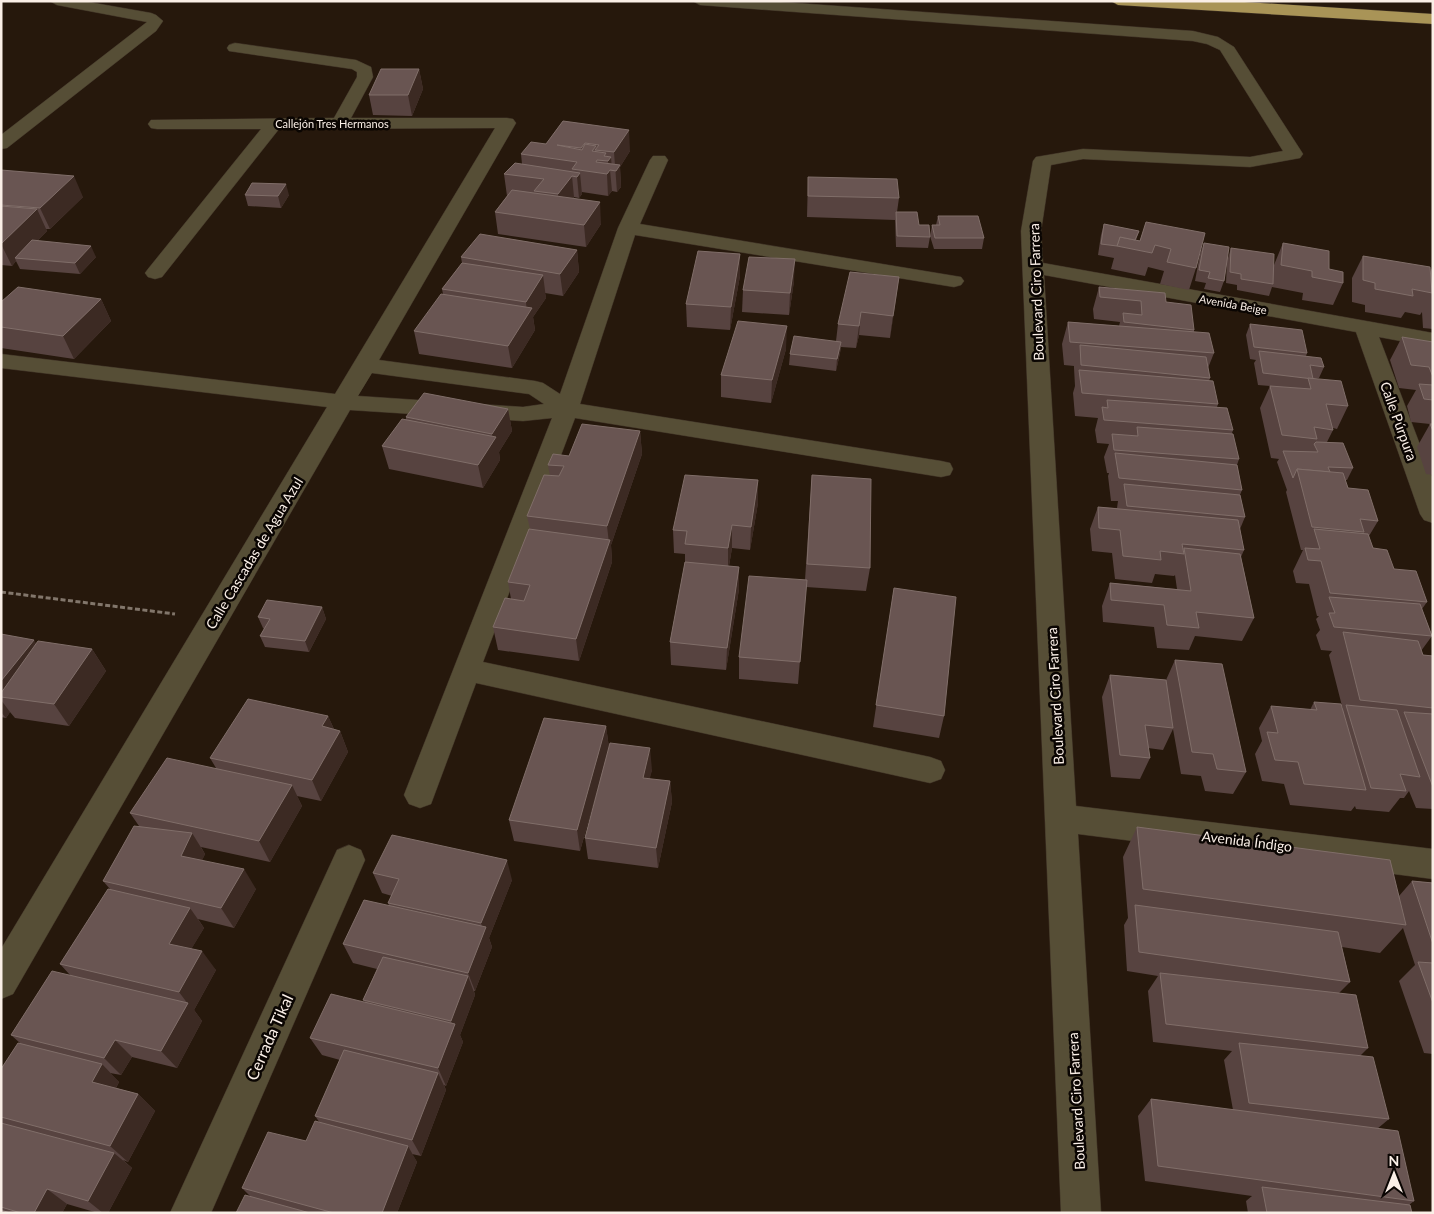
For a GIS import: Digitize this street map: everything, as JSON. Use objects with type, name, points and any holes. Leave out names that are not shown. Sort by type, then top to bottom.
[{"type":"highway","points":[[1118,1],[1235,6],[1433,19]]},
{"type":"street","points":[[1,144],[151,28],[155,21],[152,18],[57,1]]},
{"type":"street","name":"Boulevard Ciro Farrera","points":[[700,1],[1192,36],[1212,40],[1226,46],[1294,154],[1250,162],[1083,154],[1042,161],[1031,231],[1081,1213]]},
{"type":"street","points":[[235,48],[356,65],[365,70],[365,77],[340,123]]},
{"type":"street","points":[[154,273],[275,123]]},
{"type":"street","name":"Callejón Tres Hermanos","points":[[157,124],[507,123]]},
{"type":"street","name":"Calle Cascadas de Agua Azul","points":[[1,982],[507,123]]},
{"type":"street","points":[[1,129],[24,128]]},
{"type":"street","points":[[420,795],[567,409],[628,228],[659,160]]},
{"type":"street","points":[[628,228],[954,282]]},
{"type":"street","name":"Avenida Beige","points":[[1033,267],[1433,340]]},
{"type":"street","name":"Calle Púrpura","points":[[1365,328],[1433,514]]},
{"type":"street","points":[[1,361],[343,402],[523,414],[567,409],[941,468]]},
{"type":"street","points":[[365,365],[535,388],[567,409]]},
{"type":"street","points":[[466,670],[930,770]]},
{"type":"street","name":"Avenida Índigo","points":[[1062,818],[1433,864]]},
{"type":"street","name":"Cerrada Tikal","points":[[190,1213],[349,860]]},
{"type":"path","points":[[1,592],[215,619]]},
{"type":"building","points":[[381,69],[419,69],[408,95],[369,95]]},
{"type":"building","points":[[563,121],[629,130],[614,152],[595,150],[599,145],[585,143],[581,148],[557,145],[582,150],[585,144],[596,146],[592,151],[606,153],[604,156],[611,157],[608,161],[597,160],[596,162],[620,165],[616,171],[610,170],[607,174],[572,169],[577,162],[521,154],[531,142],[546,144]]},
{"type":"building","points":[[515,163],[580,173],[577,177],[572,176],[558,194],[534,191],[544,179],[504,174]]},
{"type":"building","points":[[1,170],[74,176],[40,208],[1,205]]},
{"type":"building","points":[[808,177],[897,179],[899,198],[808,196]]},
{"type":"building","points":[[252,183],[286,184],[278,196],[245,195]]},
{"type":"building","points":[[512,190],[600,202],[584,225],[495,212]]},
{"type":"building","points":[[1,206],[37,209],[1,244]]},
{"type":"building","points":[[896,212],[917,212],[919,225],[929,225],[930,237],[897,236]]},
{"type":"building","points":[[938,216],[978,216],[984,238],[935,238],[932,225],[940,225]]},
{"type":"building","points":[[1146,222],[1205,233],[1196,268],[1167,262],[1171,249],[1155,245],[1152,253],[1117,246],[1120,237],[1140,241]]},
{"type":"building","points":[[1104,224],[1139,231],[1135,240],[1120,237],[1117,246],[1101,244]]},
{"type":"building","points":[[480,234],[577,250],[560,274],[461,257]]},
{"type":"building","points":[[32,240],[91,246],[75,263],[15,258]]},
{"type":"building","points":[[1204,243],[1229,247],[1224,281],[1208,278],[1210,272],[1199,270]]},
{"type":"building","points":[[1283,243],[1329,251],[1329,269],[1343,272],[1343,283],[1312,277],[1312,271],[1281,265]]},
{"type":"building","points":[[1231,248],[1274,254],[1273,284],[1241,279],[1241,274],[1230,272]]},
{"type":"building","points":[[698,251],[740,254],[731,307],[686,304]]},
{"type":"building","points":[[1363,256],[1430,267],[1432,293],[1412,289],[1413,296],[1375,289],[1375,283],[1363,280]]},
{"type":"building","points":[[749,257],[795,259],[790,293],[743,290]]},
{"type":"building","points":[[462,263],[543,275],[526,302],[442,289]]},
{"type":"building","points":[[850,272],[899,277],[893,316],[861,312],[859,326],[838,324]]},
{"type":"building","points":[[18,287],[101,299],[63,336],[1,327],[1,302]]},
{"type":"building","points":[[1099,287],[1165,293],[1166,302],[1191,305],[1194,330],[1124,322],[1123,313],[1142,315],[1141,301],[1100,297]]},
{"type":"building","points":[[441,294],[532,308],[508,346],[414,331]]},
{"type":"building","points":[[738,321],[787,326],[772,380],[721,375]]},
{"type":"building","points":[[1068,322],[1209,333],[1214,353],[1070,342]]},
{"type":"building","points":[[1250,324],[1302,330],[1307,353],[1254,347]]},
{"type":"building","points":[[794,336],[841,342],[837,359],[790,354]]},
{"type":"building","points":[[1402,337],[1433,342],[1433,377],[1429,367],[1411,365]]},
{"type":"building","points":[[1080,345],[1206,357],[1210,378],[1081,365]]},
{"type":"building","points":[[1259,351],[1321,358],[1324,367],[1310,365],[1313,379],[1263,373]]},
{"type":"building","points":[[1079,370],[1213,381],[1218,404],[1082,393]]},
{"type":"building","points":[[1308,378],[1341,381],[1348,406],[1326,404],[1333,430],[1314,427],[1317,439],[1282,435],[1270,386],[1311,389]]},
{"type":"building","points":[[1419,384],[1433,385],[1433,400],[1424,399]]},
{"type":"building","points":[[424,393],[508,409],[492,434],[406,417]]},
{"type":"building","points":[[1107,400],[1227,408],[1233,430],[1104,420],[1102,407],[1108,408]]},
{"type":"building","points":[[402,419],[496,437],[478,465],[382,446]]},
{"type":"building","points":[[582,424],[640,431],[607,526],[527,516],[544,475],[559,476],[564,466],[548,465],[553,454],[569,456]]},
{"type":"building","points":[[1137,427],[1233,434],[1239,459],[1114,450],[1112,434],[1138,436]]},
{"type":"building","points":[[1316,442],[1343,443],[1353,468],[1328,467],[1330,472],[1297,469],[1293,478],[1283,451],[1318,452],[1314,444]]},
{"type":"building","points":[[1115,453],[1237,465],[1242,490],[1119,478]]},
{"type":"building","points":[[1297,469],[1343,473],[1348,488],[1368,490],[1378,521],[1360,519],[1364,532],[1312,527]]},
{"type":"building","points":[[685,475],[758,480],[751,527],[732,525],[728,548],[685,544],[687,531],[673,530]]},
{"type":"building","points":[[812,475],[871,479],[870,568],[807,564]]},
{"type":"building","points":[[1124,484],[1240,495],[1245,517],[1127,506]]},
{"type":"building","points":[[1098,507],[1238,520],[1244,550],[1182,544],[1184,554],[1160,551],[1161,560],[1123,556],[1120,530],[1099,528]]},
{"type":"building","points":[[529,529],[610,540],[576,639],[493,627],[505,598],[524,601],[530,585],[508,582]]},
{"type":"building","points":[[1314,529],[1368,534],[1373,548],[1387,550],[1394,569],[1416,571],[1427,602],[1330,593],[1321,561],[1308,560],[1305,548],[1320,549]]},
{"type":"building","points":[[1184,548],[1240,554],[1254,618],[1196,612],[1199,628],[1167,625],[1164,605],[1111,600],[1110,583],[1191,591]]},
{"type":"building","points":[[685,562],[739,567],[727,648],[670,642]]},
{"type":"building","points":[[749,576],[807,580],[800,662],[739,657]]},
{"type":"building","points":[[894,588],[956,597],[944,716],[876,705]]},
{"type":"building","points":[[1329,597],[1420,604],[1432,636],[1334,627],[1329,613],[1335,613]]},
{"type":"building","points":[[267,600],[322,607],[305,641],[260,636],[270,619],[258,617]]},
{"type":"building","points":[[1343,632],[1418,641],[1423,655],[1433,656],[1433,708],[1360,700]]},
{"type":"building","points":[[1,634],[34,640],[1,681]]},
{"type":"building","points":[[38,641],[92,649],[54,704],[1,697],[1,693]]},
{"type":"building","points":[[1175,660],[1222,664],[1246,772],[1217,769],[1213,754],[1192,752]]},
{"type":"building","points":[[1110,675],[1166,680],[1173,728],[1145,725],[1150,758],[1120,755]]},
{"type":"building","points":[[248,699],[328,716],[322,726],[340,731],[312,780],[210,758]]},
{"type":"building","points":[[1314,702],[1341,704],[1366,790],[1304,784],[1298,762],[1275,760],[1267,732],[1278,733],[1271,706],[1317,710]]},
{"type":"building","points":[[1346,705],[1397,710],[1420,777],[1400,774],[1406,791],[1371,788]]},
{"type":"building","points":[[1404,712],[1433,714],[1433,787]]},
{"type":"building","points":[[544,718],[606,726],[577,830],[509,820]]},
{"type":"building","points":[[610,743],[650,748],[643,778],[670,781],[656,848],[585,838]]},
{"type":"building","points":[[167,758],[292,785],[259,841],[130,813]]},
{"type":"building","points":[[134,826],[192,833],[181,856],[244,869],[221,908],[103,881]]},
{"type":"building","points":[[1137,827],[1390,860],[1406,925],[1143,889]]},
{"type":"building","points":[[392,835],[507,860],[481,923],[388,903],[399,879],[373,873]]},
{"type":"building","points":[[1412,881],[1433,883],[1433,944]]},
{"type":"building","points":[[108,889],[190,908],[169,944],[202,951],[179,992],[60,964]]},
{"type":"building","points":[[364,900],[486,927],[468,973],[343,944]]},
{"type":"building","points":[[1135,905],[1338,932],[1350,982],[1139,952]]},
{"type":"building","points":[[383,957],[468,976],[451,1021],[363,1000]]},
{"type":"building","points":[[1418,962],[1433,963],[1433,1003]]},
{"type":"building","points":[[52,971],[188,1003],[161,1051],[115,1040],[104,1058],[11,1035]]},
{"type":"building","points":[[1160,973],[1356,995],[1368,1048],[1166,1024]]},
{"type":"building","points":[[331,994],[455,1024],[438,1068],[310,1038]]},
{"type":"building","points":[[18,1043],[102,1064],[92,1082],[138,1094],[110,1146],[1,1117],[1,1069]]},
{"type":"building","points":[[1239,1043],[1373,1057],[1389,1119],[1249,1103]]},
{"type":"building","points":[[344,1050],[438,1073],[412,1140],[315,1116]]},
{"type":"building","points":[[1151,1099],[1398,1131],[1414,1201],[1158,1166]]},
{"type":"building","points":[[315,1121],[408,1146],[382,1213],[334,1213],[242,1188],[268,1132],[306,1141]]},
{"type":"building","points":[[1,1123],[114,1153],[88,1201],[47,1189],[34,1213],[21,1213],[1,1207]]},
{"type":"building","points":[[1262,1187],[1410,1205],[1412,1213],[1267,1213]]},
{"type":"building","points":[[245,1195],[310,1213],[236,1213]]}]
